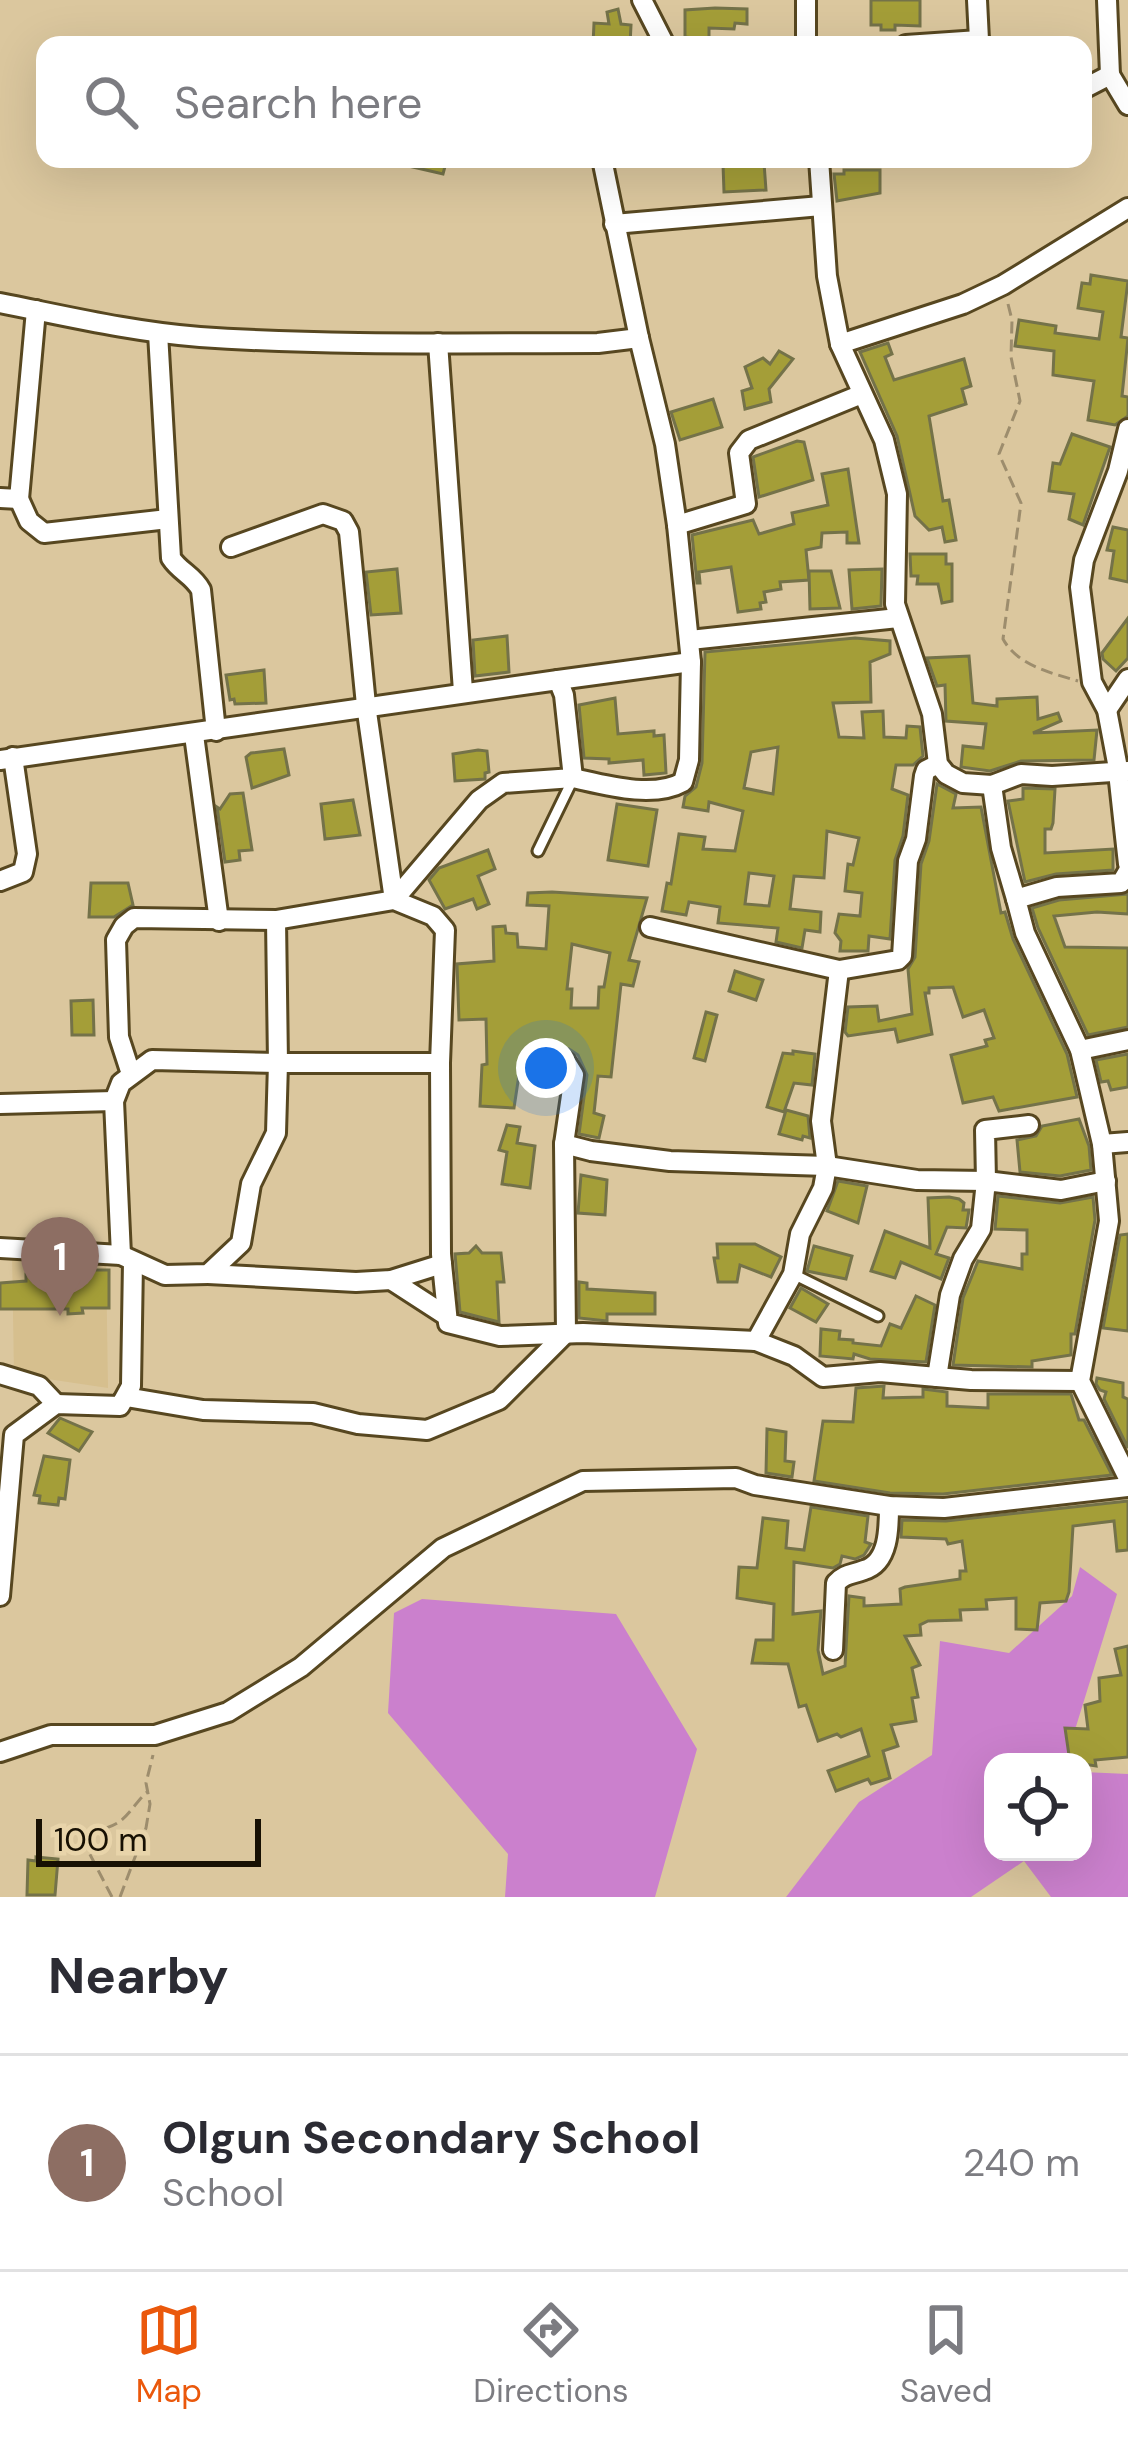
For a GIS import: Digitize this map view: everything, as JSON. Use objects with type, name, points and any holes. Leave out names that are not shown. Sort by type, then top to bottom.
[{"type":"street","points":[[642,0],[660,36]]},
{"type":"street","points":[[806,0],[806,36]]},
{"type":"street","points":[[977,0],[980,36]]},
{"type":"street","points":[[1107,0],[1110,75],[1128,104]]},
{"type":"street","points":[[1092,84],[1110,75]]},
{"type":"street","points":[[394,900],[479,800],[503,783],[573,778],[670,789],[683,782],[689,760],[692,662],[677,525],[665,444],[604,168]]},
{"type":"street","points":[[819,168],[827,276],[840,344],[884,440],[897,494],[898,619],[932,715],[938,764],[963,783],[992,785],[1021,774],[1123,771]]},
{"type":"street","points":[[614,224],[821,206]]},
{"type":"street","points":[[840,344],[963,304],[1003,285],[1128,208]]},
{"type":"street","points":[[0,303],[158,333],[343,343],[598,343],[639,338]]},
{"type":"street","points":[[35,310],[9,498],[44,533],[169,519]]},
{"type":"street","points":[[158,333],[170,558],[195,578],[201,590],[216,731]]},
{"type":"street","points":[[438,343],[464,691]]},
{"type":"street","points":[[677,525],[746,504],[740,453],[749,440],[862,394]]},
{"type":"street","points":[[1016,898],[1057,887],[1121,883],[1128,867],[1123,771],[1107,710],[1092,682],[1080,586],[1084,560],[1118,471],[1128,429]]},
{"type":"street","points":[[231,547],[323,514],[343,521],[349,532],[366,705],[394,900]]},
{"type":"street","points":[[690,640],[898,619]]},
{"type":"street","points":[[0,881],[23,872],[27,854],[7,759],[692,662]]},
{"type":"street","points":[[1107,710],[1128,679]]},
{"type":"street","points":[[558,680],[573,778]]},
{"type":"street","points":[[194,735],[218,921]]},
{"type":"street","points":[[650,927],[839,970],[898,961],[908,861],[916,839],[924,776],[938,764]]},
{"type":"street","points":[[0,1752],[51,1735],[155,1735],[228,1712],[301,1667],[443,1548],[583,1481],[736,1478],[889,1506],[990,1504],[1128,1483],[1079,1381],[1109,1222],[1102,1144],[1079,1050],[1025,933],[1000,848],[992,785]]},
{"type":"street","points":[[131,1074],[119,1037],[116,940],[134,919],[276,920],[394,900],[433,916],[445,930],[440,1063],[442,1264],[448,1323],[500,1336],[566,1333],[756,1341],[794,1356],[823,1377],[880,1372],[1079,1381]]},
{"type":"street","points":[[208,1274],[241,1244],[251,1184],[276,1133],[276,920]]},
{"type":"street","points":[[756,1341],[793,1274],[800,1234],[821,1195],[827,1166],[821,1121],[839,970]]},
{"type":"street","points":[[1079,1050],[1128,1040]]},
{"type":"street","points":[[127,1397],[203,1410],[314,1413],[358,1424],[427,1430],[499,1400],[566,1333],[564,1144],[574,1076],[566,1062],[551,1058]]},
{"type":"street","points":[[0,1596],[7,1437],[56,1404],[120,1406],[131,1386],[127,1258],[114,1102],[121,1083],[152,1060],[440,1063]]},
{"type":"street","points":[[0,1104],[114,1102]]},
{"type":"street","points":[[937,1377],[950,1295],[963,1258],[981,1229],[985,1130],[1029,1125]]},
{"type":"street","points":[[1102,1144],[1128,1142]]},
{"type":"street","points":[[564,1144],[670,1161],[827,1166],[917,1180],[986,1181],[1061,1190],[1106,1181]]},
{"type":"street","points":[[0,1248],[127,1258],[166,1275],[356,1282],[391,1280],[442,1264]]},
{"type":"street","points":[[1105,1252],[1125,1256]]},
{"type":"street","points":[[391,1280],[445,1315]]},
{"type":"street","points":[[0,1374],[39,1386],[56,1404]]},
{"type":"street","points":[[833,1650],[836,1583],[844,1574],[870,1569],[880,1561],[889,1506]]},
{"type":"lane","points":[[538,851],[573,778]]},
{"type":"lane","points":[[793,1274],[878,1316]]},
{"type":"path","points":[[1003,285],[1012,320],[1011,357],[1020,401],[999,454],[1021,502],[1004,639],[1012,652],[1030,664],[1092,682]]},
{"type":"path","points":[[120,1897],[146,1828],[155,1735]]},
{"type":"path","points":[[112,1897],[83,1841],[87,1833],[124,1819],[148,1792]]},
{"type":"shaded area","points":[[12,1252],[106,1259],[108,1388],[14,1374]]},
{"type":"shaded area","points":[[1080,1567],[1117,1594],[1068,1753],[984,1753],[984,1861],[1024,1861],[971,1897],[786,1897],[859,1802],[932,1755],[940,1641],[1009,1653],[1072,1596]]},
{"type":"shaded area","points":[[422,1599],[616,1614],[697,1749],[655,1897],[505,1897],[508,1854],[388,1713],[394,1613]]},
{"type":"shaded area","points":[[1092,1772],[1128,1774],[1128,1897],[1051,1897],[1024,1861],[1092,1861]]},
{"type":"building","points":[[871,0],[920,0],[920,26],[881,30],[881,25],[871,25]]},
{"type":"building","points":[[618,9],[621,24],[631,25],[630,36],[593,36],[594,23],[609,24],[607,12]]},
{"type":"building","points":[[747,9],[747,24],[735,23],[734,29],[709,28],[709,36],[685,36],[685,10]]},
{"type":"building","points":[[723,168],[764,168],[766,190],[724,192]]},
{"type":"building","points":[[844,170],[880,170],[880,193],[837,201],[834,174],[844,174]]},
{"type":"building","points":[[1091,275],[1128,281],[1121,337],[1128,338],[1122,396],[1128,397],[1128,416],[1115,425],[1088,420],[1094,381],[1053,375],[1054,351],[1015,346],[1019,320],[1056,326],[1055,333],[1099,339],[1103,312],[1078,308],[1082,283],[1090,284]]},
{"type":"building","points":[[888,343],[892,354],[885,357],[894,380],[964,359],[971,386],[962,389],[966,404],[929,416],[943,501],[949,500],[956,540],[945,542],[942,527],[929,530],[915,516],[897,436],[860,352]]},
{"type":"building","points":[[779,351],[793,359],[769,389],[771,402],[745,409],[742,391],[752,388],[745,367],[763,358],[770,364]]},
{"type":"building","points":[[713,399],[722,427],[680,440],[671,412]]},
{"type":"building","points":[[1072,434],[1110,447],[1083,525],[1069,519],[1074,494],[1049,491],[1053,463],[1060,464]]},
{"type":"building","points":[[804,442],[813,480],[759,497],[753,457]]},
{"type":"building","points":[[848,469],[859,543],[847,543],[847,532],[822,533],[821,547],[806,550],[809,580],[780,582],[781,589],[764,592],[766,602],[760,603],[761,609],[738,612],[731,567],[699,572],[697,583],[692,535],[753,520],[759,534],[794,524],[792,513],[828,505],[822,474]]},
{"type":"building","points":[[1113,527],[1128,530],[1128,582],[1110,578],[1114,551],[1107,550]]},
{"type":"building","points":[[910,554],[946,554],[946,564],[952,564],[952,601],[942,603],[938,584],[917,584],[918,576],[911,576]]},
{"type":"building","points":[[397,569],[401,613],[371,615],[366,572]]},
{"type":"building","points":[[882,569],[881,606],[852,609],[849,570]]},
{"type":"building","points":[[809,571],[831,571],[840,608],[810,609]]},
{"type":"building","points":[[1128,618],[1128,658],[1116,671],[1102,653]]},
{"type":"building","points":[[507,636],[509,672],[475,676],[473,640]]},
{"type":"building","points":[[855,638],[890,641],[890,654],[870,662],[871,702],[833,703],[839,737],[864,738],[862,712],[883,711],[884,737],[906,738],[907,726],[920,727],[923,756],[913,765],[896,765],[892,789],[908,795],[895,860],[890,939],[869,936],[868,951],[840,951],[841,941],[835,933],[839,914],[860,916],[862,893],[845,891],[848,864],[853,865],[859,838],[827,831],[824,878],[794,876],[790,909],[821,912],[820,932],[805,930],[802,948],[776,942],[778,928],[718,923],[720,907],[689,902],[686,915],[662,911],[679,834],[705,837],[703,849],[735,851],[743,811],[709,802],[708,811],[683,807],[685,796],[696,787],[702,763],[705,652]],"holes":[[[778,747],[773,794],[744,788],[751,752]],[[749,873],[774,876],[769,906],[745,904]]]},
{"type":"building","points":[[969,656],[973,703],[997,706],[997,699],[1037,697],[1038,719],[1058,713],[1061,721],[1033,733],[1097,730],[1094,760],[1021,761],[990,771],[961,767],[963,746],[983,748],[986,724],[946,721],[945,685],[937,686],[927,658]]},
{"type":"building","points":[[264,670],[266,703],[230,700],[226,675]]},
{"type":"building","points":[[615,698],[618,734],[654,731],[654,736],[664,735],[666,773],[644,775],[643,760],[609,763],[609,759],[584,758],[579,705]]},
{"type":"building","points":[[284,749],[289,775],[252,788],[246,757]]},
{"type":"building","points":[[487,751],[485,779],[455,781],[453,754]]},
{"type":"building","points":[[937,784],[956,794],[953,808],[981,807],[1001,913],[1005,912],[1067,1054],[1077,1097],[999,1111],[993,1097],[963,1103],[951,1055],[987,1046],[985,1040],[994,1038],[984,1010],[963,1017],[953,987],[929,988],[925,993],[932,1034],[898,1042],[895,1029],[848,1036],[845,1032],[848,1007],[877,1006],[879,1021],[912,1014],[908,969],[915,957],[921,864]]},
{"type":"building","points":[[1023,788],[1055,789],[1053,823],[1045,829],[1045,853],[1113,849],[1113,870],[1056,874],[1025,882],[1008,801],[1023,799]]},
{"type":"building","points":[[243,793],[252,850],[239,851],[240,860],[225,862],[217,807],[230,794]]},
{"type":"building","points":[[353,800],[360,835],[325,839],[321,804]]},
{"type":"building","points":[[617,804],[657,810],[648,866],[608,860]]},
{"type":"building","points":[[488,850],[495,869],[478,876],[489,904],[477,909],[473,899],[445,909],[429,880],[439,868]]},
{"type":"building","points":[[91,883],[128,883],[133,905],[114,917],[89,917]]},
{"type":"building","points":[[528,893],[647,898],[629,960],[639,962],[633,986],[621,984],[611,1077],[598,1076],[594,1113],[604,1116],[599,1138],[579,1134],[587,1075],[578,1055],[569,1049],[546,1047],[538,1055],[541,1068],[520,1068],[514,1108],[480,1106],[482,1065],[487,1064],[486,1019],[459,1020],[457,964],[494,961],[493,927],[505,926],[506,933],[517,934],[518,947],[546,949],[549,906],[527,905]],"holes":[[[572,944],[610,953],[598,1008],[571,1008],[572,989],[567,989]]]},
{"type":"building","points":[[1128,894],[1128,914],[1054,916],[1065,947],[1128,948],[1128,1027],[1088,1035],[1032,908],[1059,900]]},
{"type":"building","points":[[735,971],[763,980],[756,1000],[729,991]]},
{"type":"building","points":[[93,1000],[94,1035],[72,1035],[71,1001]]},
{"type":"building","points":[[706,1012],[717,1015],[705,1061],[694,1058]]},
{"type":"building","points":[[783,1053],[815,1054],[812,1085],[794,1083],[784,1112],[767,1107]]},
{"type":"building","points":[[1128,1054],[1128,1087],[1111,1090],[1108,1081],[1101,1082],[1096,1060]]},
{"type":"building","points":[[786,1110],[808,1116],[810,1138],[779,1134]]},
{"type":"building","points":[[1079,1119],[1091,1170],[1060,1176],[1020,1172],[1017,1140],[1036,1136],[1042,1126]]},
{"type":"building","points":[[507,1125],[520,1127],[517,1143],[535,1146],[530,1188],[502,1184],[507,1152],[499,1150]]},
{"type":"building","points":[[581,1175],[607,1180],[605,1215],[578,1213]]},
{"type":"building","points":[[838,1181],[867,1186],[858,1223],[827,1211]]},
{"type":"building","points":[[998,1196],[1060,1203],[1093,1197],[1095,1220],[1075,1334],[1071,1334],[1071,1355],[1032,1361],[1032,1367],[953,1365],[963,1298],[978,1261],[1022,1269],[1022,1254],[1027,1254],[1027,1230],[995,1229]]},
{"type":"building","points":[[928,1198],[959,1199],[963,1210],[969,1210],[966,1228],[947,1227],[936,1254],[949,1258],[941,1279],[901,1262],[895,1278],[871,1271],[885,1231],[930,1248]]},
{"type":"building","points":[[1128,1234],[1128,1331],[1103,1328],[1120,1235]]},
{"type":"building","points":[[717,1244],[755,1244],[781,1257],[771,1277],[740,1265],[737,1282],[718,1282]]},
{"type":"building","points":[[476,1246],[482,1253],[501,1253],[504,1282],[497,1282],[499,1322],[460,1312],[455,1254],[469,1253]]},
{"type":"building","points":[[814,1246],[852,1256],[846,1279],[807,1271]]},
{"type":"building","points":[[33,1270],[109,1270],[109,1308],[82,1308],[83,1313],[68,1314],[68,1309],[0,1309],[0,1283],[26,1281],[26,1274]]},
{"type":"building","points":[[579,1282],[587,1283],[587,1289],[655,1293],[655,1314],[607,1314],[607,1321],[579,1318]]},
{"type":"building","points":[[801,1288],[828,1304],[816,1322],[790,1308]]},
{"type":"building","points":[[916,1296],[935,1305],[926,1362],[854,1354],[853,1359],[820,1356],[821,1329],[840,1331],[839,1339],[853,1343],[881,1346],[890,1324],[901,1328]]},
{"type":"building","points":[[1097,1378],[1123,1383],[1123,1397],[1128,1399],[1128,1448],[1104,1399],[1106,1392],[1096,1384]]},
{"type":"building","points":[[884,1386],[883,1398],[923,1397],[923,1389],[947,1392],[947,1406],[988,1408],[988,1394],[1071,1394],[1079,1420],[1084,1420],[1112,1475],[943,1494],[890,1493],[814,1481],[823,1421],[853,1422],[856,1388]]},
{"type":"building","points":[[60,1418],[92,1432],[79,1451],[48,1433]]},
{"type":"building","points":[[767,1429],[786,1432],[785,1461],[794,1462],[792,1477],[766,1473]]},
{"type":"building","points":[[44,1456],[70,1460],[65,1499],[59,1498],[58,1505],[39,1503],[40,1496],[34,1495]]},
{"type":"building","points":[[1128,1501],[1128,1550],[1117,1551],[1114,1521],[1073,1526],[1066,1601],[1040,1603],[1037,1630],[1016,1629],[1016,1598],[986,1600],[987,1609],[960,1610],[961,1620],[928,1621],[920,1625],[921,1635],[905,1636],[920,1665],[912,1668],[918,1697],[912,1698],[916,1721],[891,1725],[898,1746],[883,1751],[890,1778],[871,1784],[868,1779],[836,1791],[828,1771],[869,1756],[861,1729],[818,1741],[806,1705],[799,1707],[788,1664],[752,1663],[756,1640],[773,1640],[774,1604],[737,1598],[739,1567],[757,1568],[763,1518],[788,1521],[786,1548],[804,1550],[811,1507],[868,1516],[865,1542],[871,1544],[864,1555],[842,1556],[833,1568],[794,1562],[793,1614],[821,1611],[818,1650],[823,1674],[845,1666],[849,1596],[864,1598],[864,1606],[901,1604],[900,1589],[960,1579],[960,1571],[966,1571],[962,1541],[948,1544],[946,1539],[901,1537],[902,1520],[946,1521]]},
{"type":"building","points":[[1128,1646],[1128,1757],[1095,1760],[1096,1766],[1092,1765],[1092,1753],[1069,1753],[1065,1728],[1088,1729],[1085,1705],[1100,1701],[1099,1678],[1121,1675],[1115,1649]]},
{"type":"building","points":[[36,1857],[58,1859],[55,1895],[27,1895],[28,1860],[36,1861]]},
{"type":"place","name":"Olgun Secondary School","points":[[60,1316]]}]
